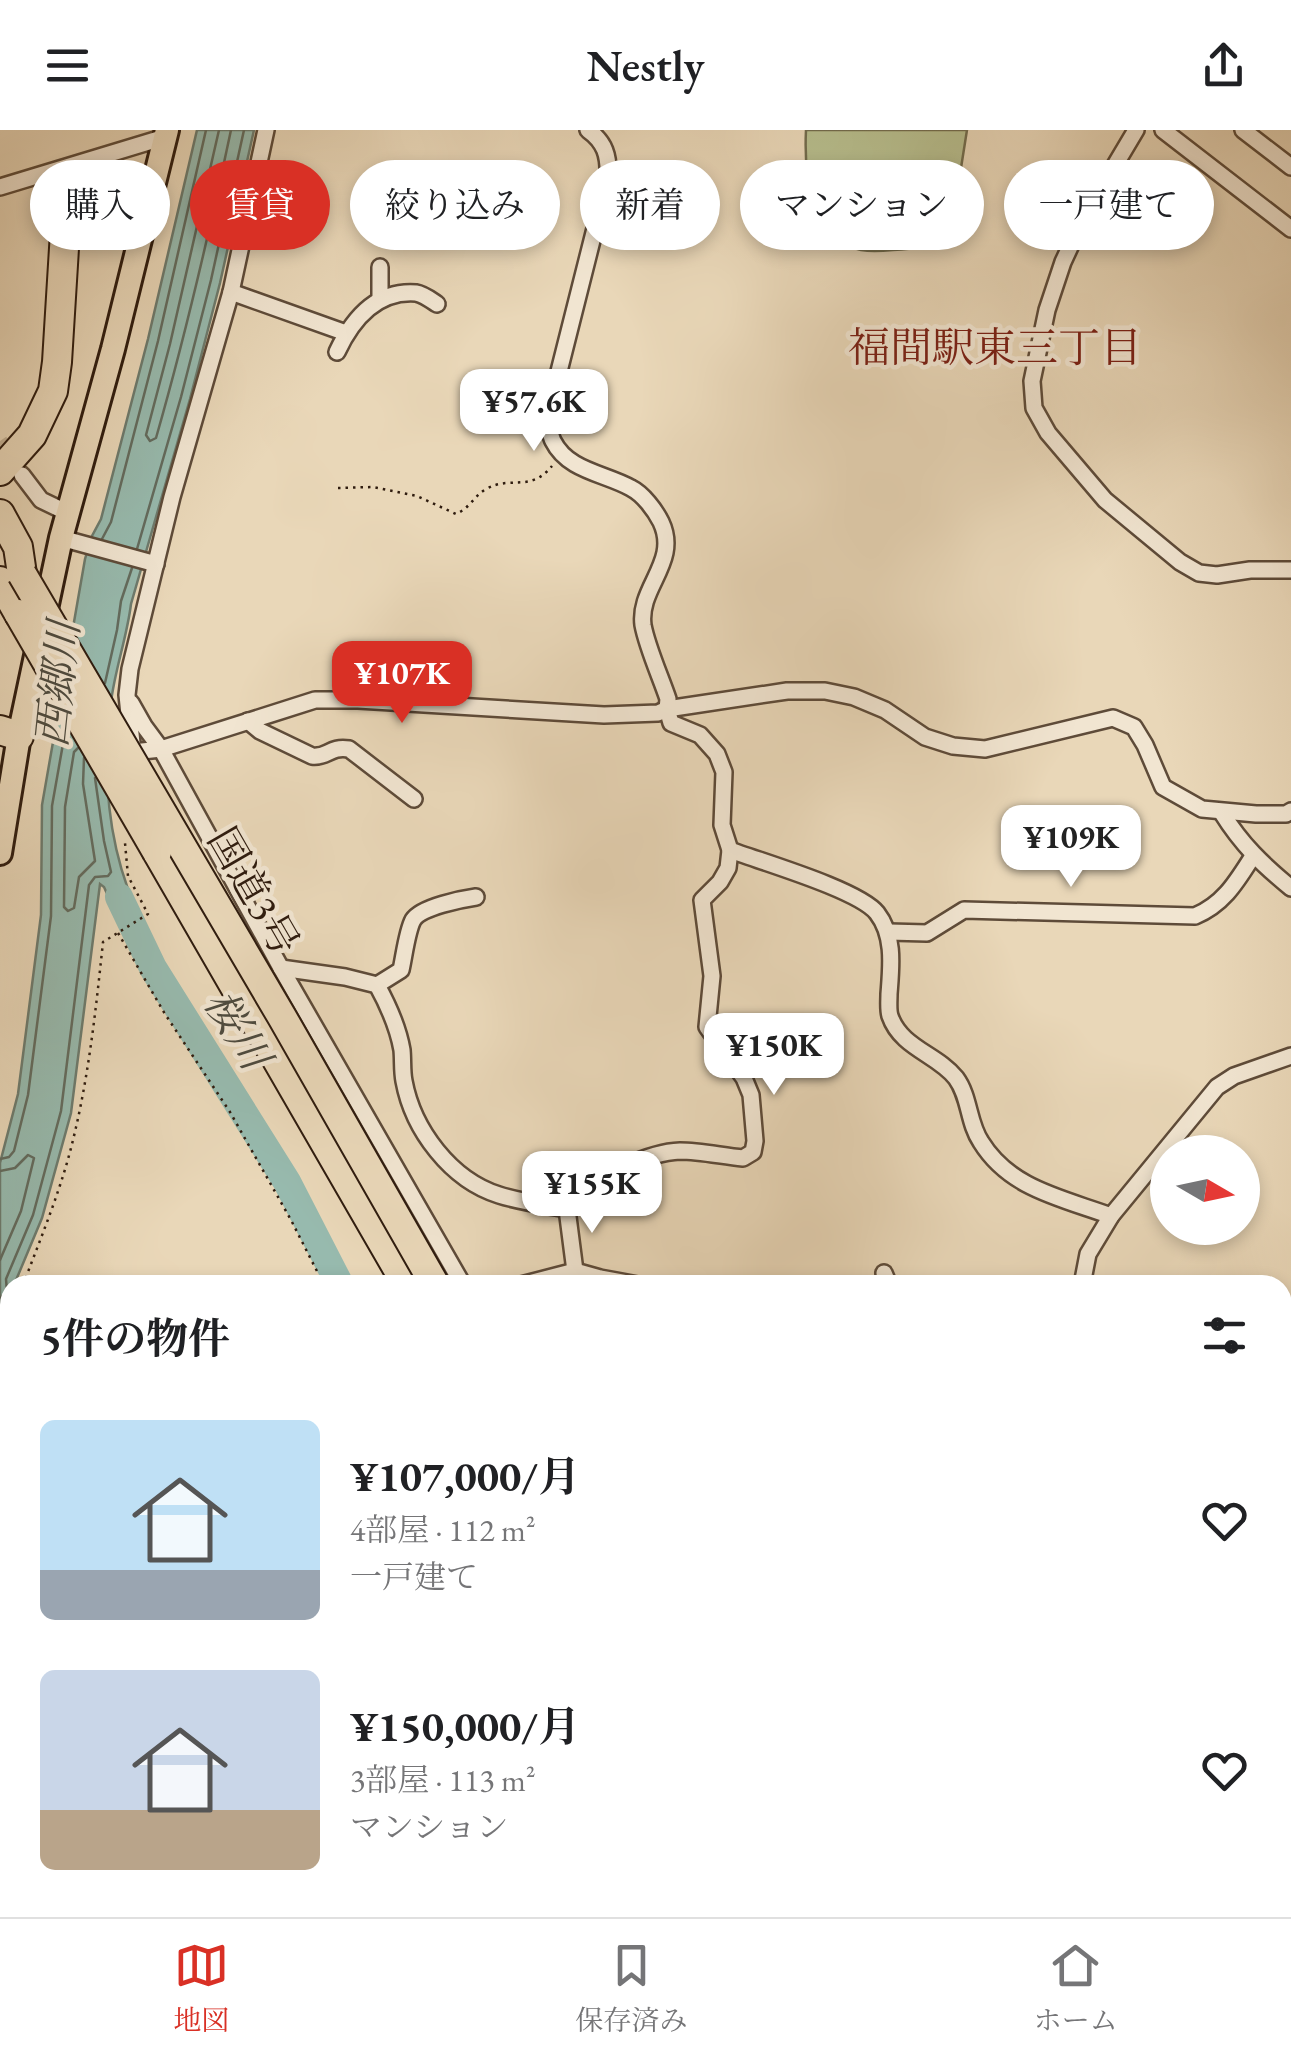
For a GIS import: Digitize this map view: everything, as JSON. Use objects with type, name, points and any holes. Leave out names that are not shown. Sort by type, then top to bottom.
[{"type":"highway","points":[[11,473],[53,390],[64,250]]},
{"type":"highway","points":[[0,450],[45,409]]},
{"type":"highway","points":[[0,514],[18,546],[11,578]]},
{"type":"highway","name":"国道3号","points":[[0,540],[11,578],[282,1017],[429,1275]]},
{"type":"highway","name":"国道3号","points":[[11,578],[11,614],[98,769],[157,852],[402,1275]]},
{"type":"main road","points":[[160,160],[166,134]]},
{"type":"main road","points":[[0,853],[10,733],[138,250]]},
{"type":"street","points":[[124,810],[125,772],[133,752],[127,695],[130,669],[172,497],[231,292],[266,130]]},
{"type":"street","points":[[575,1271],[567,1209],[571,1196],[644,1159],[677,1151],[743,1158],[753,1152],[755,1141],[751,1094],[707,1027],[712,976],[702,900],[728,868],[730,850],[722,824],[724,772],[717,754],[700,734],[671,723],[668,699],[644,625],[648,592],[664,560],[666,541],[662,523],[633,488],[566,458],[552,440],[547,419],[608,176],[609,157],[588,130]]},
{"type":"street","points":[[1136,130],[1083,219],[1063,262],[1047,310],[1032,381],[1034,408],[1048,433],[1105,500],[1180,562],[1198,573],[1217,575],[1291,570]]},
{"type":"street","points":[[1163,130],[1291,229]]},
{"type":"street","points":[[1243,130],[1291,167]]},
{"type":"street","points":[[0,187],[166,134]]},
{"type":"street","points":[[380,267],[380,298]]},
{"type":"street","points":[[231,292],[346,333]]},
{"type":"street","points":[[337,352],[346,333],[380,298],[419,293],[438,304]]},
{"type":"street","points":[[11,473],[42,500],[68,513]]},
{"type":"street","points":[[60,538],[156,564]]},
{"type":"street","points":[[133,752],[161,749],[315,700],[604,716],[658,713],[787,691],[826,691],[854,697],[884,710],[925,736],[953,746],[985,748],[1113,718],[1134,727],[1162,787],[1202,809],[1222,813],[1291,812]]},
{"type":"street","points":[[127,695],[456,1275]]},
{"type":"street","points":[[248,721],[260,731],[312,756],[320,757],[336,747],[350,748],[414,799]]},
{"type":"street","points":[[1222,813],[1253,856],[1291,888]]},
{"type":"street","points":[[730,850],[856,896],[876,910],[889,932],[888,1014],[901,1037],[955,1077],[979,1140],[1002,1169],[1024,1184],[1111,1216]]},
{"type":"street","points":[[889,932],[927,933],[964,910],[1195,916],[1212,909],[1237,882],[1253,856]]},
{"type":"street","points":[[282,968],[377,985],[401,970],[413,919],[456,900],[476,897]]},
{"type":"street","points":[[377,985],[400,1038],[404,1081],[416,1116],[438,1153],[465,1177],[495,1194],[567,1209]]},
{"type":"street","points":[[1084,1275],[1088,1254],[1111,1216],[1217,1086],[1291,1056]]},
{"type":"street","points":[[559,1275],[575,1271],[593,1275]]},
{"type":"path","points":[[338,488],[372,487],[416,496],[456,514],[489,487],[543,477],[561,452]]},
{"type":"path","points":[[27,1275],[74,1136],[103,942],[148,914],[128,876],[124,810]]},
{"type":"path","points":[[117,932],[230,1112],[319,1275]]},
{"type":"green space","points":[[806,130],[967,130],[962,160],[806,160]]},
{"type":"water","points":[[197,130],[254,130],[247,160],[190,160],[190,250],[227,250],[190,399],[131,604],[111,702],[107,760],[110,817],[122,872],[144,926],[127,938],[100,884],[71,1113],[42,1218],[18,1275],[0,1275],[0,1163],[18,1094],[41,915],[42,805],[85,559],[101,519]]},
{"type":"waterway","name":"桜川","points":[[119,897],[153,968],[287,1182],[335,1275]]},
{"type":"tunnel","points":[[0,441],[15,463]]},
{"type":"district","name":"福間駅東三丁目","points":[[995,347]]},
{"type":"water label","name":"西郷川","points":[[57,684]]}]
